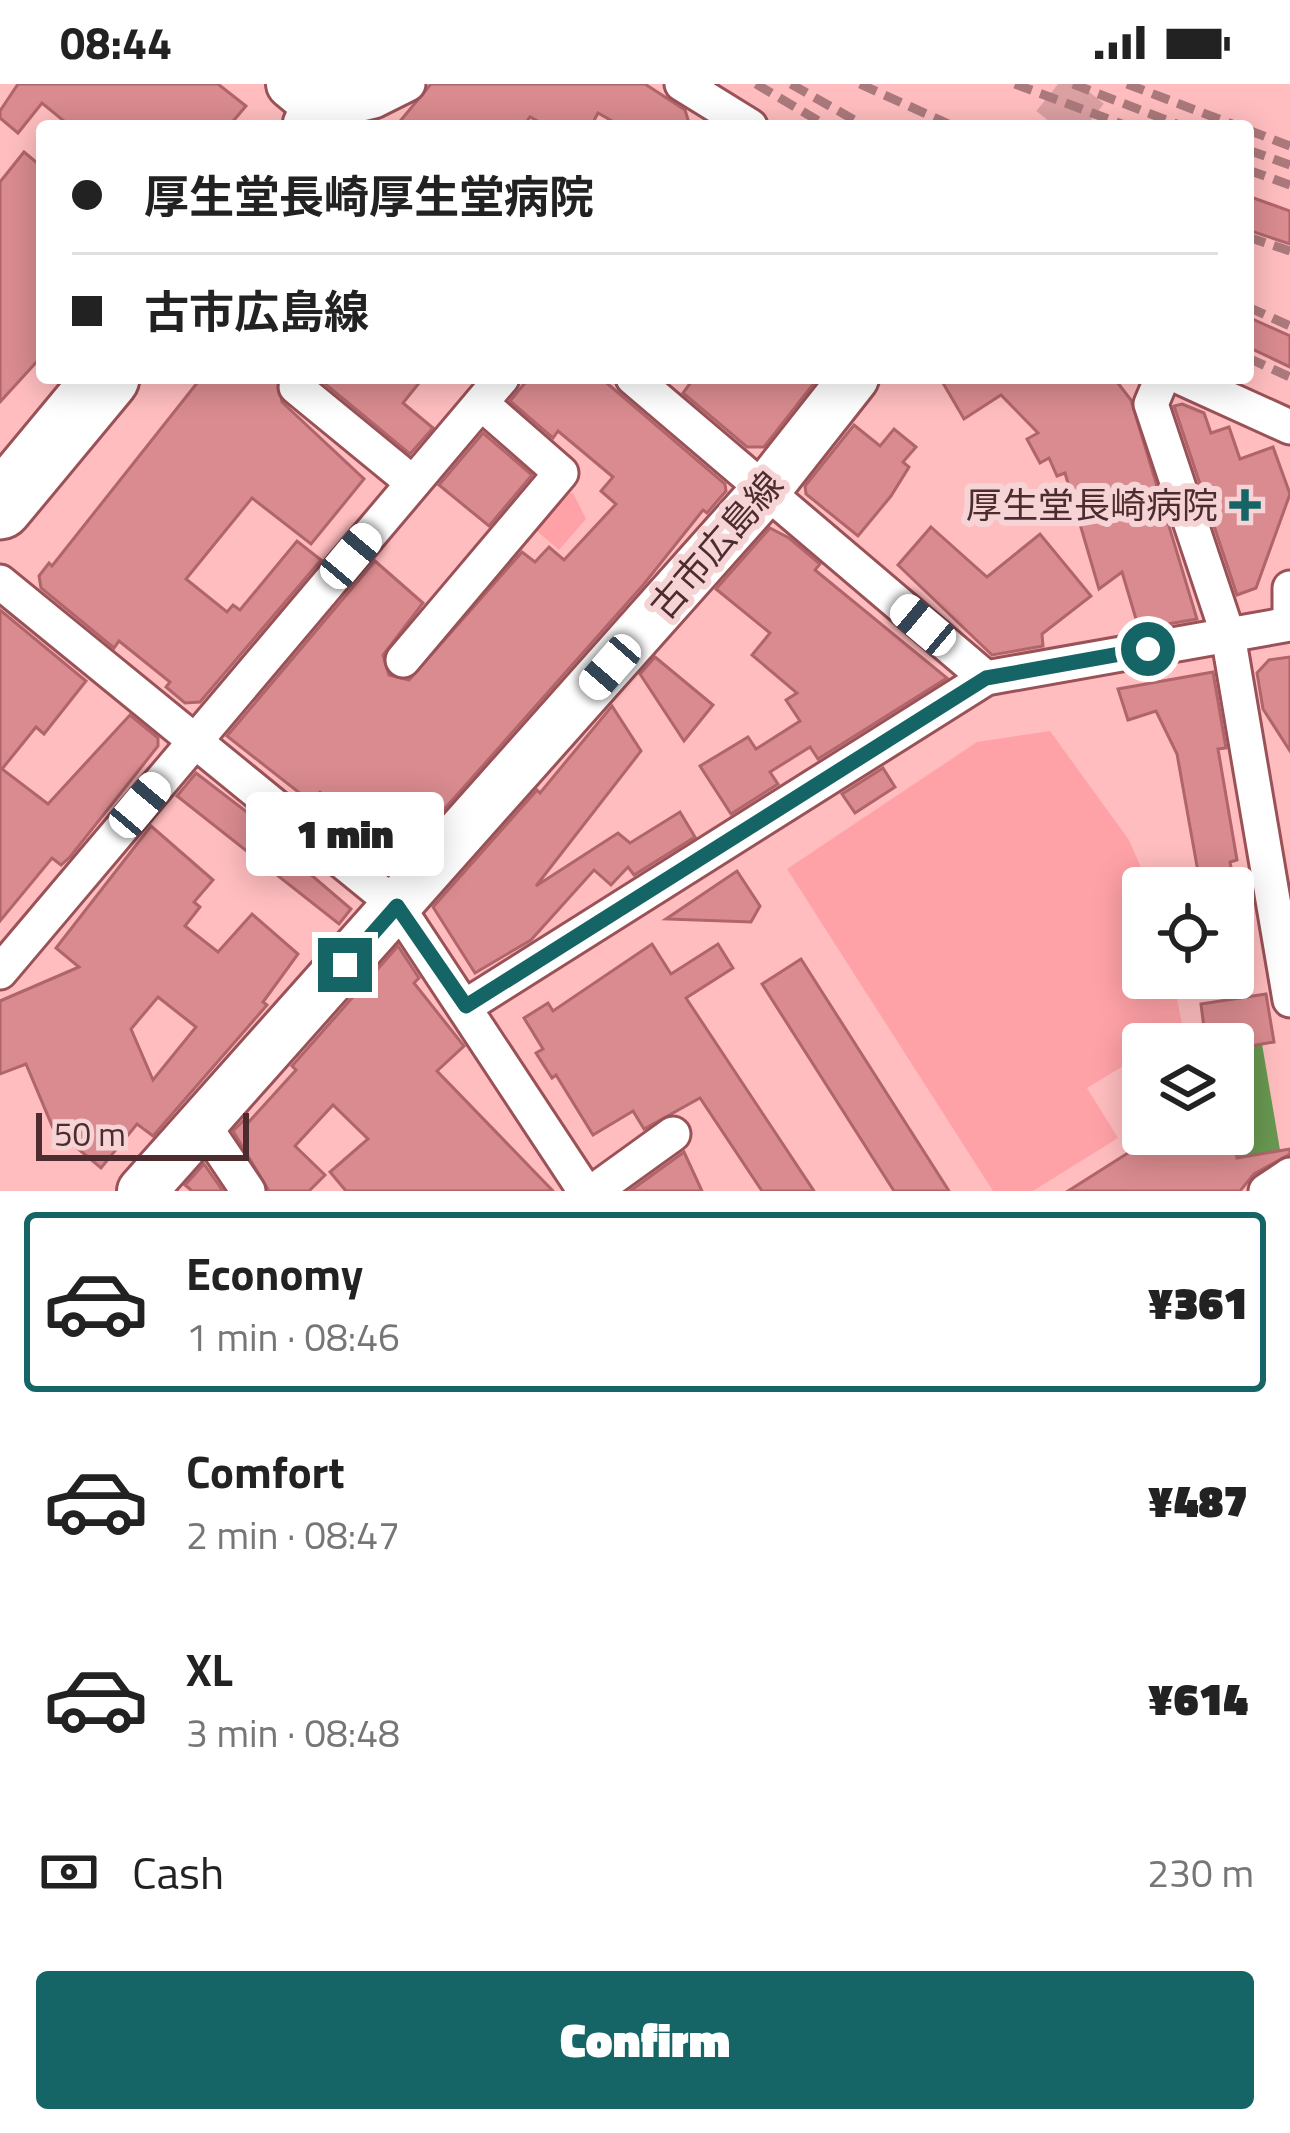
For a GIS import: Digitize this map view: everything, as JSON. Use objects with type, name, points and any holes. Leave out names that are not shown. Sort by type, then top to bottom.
[{"type":"highway","points":[[0,507],[102,384]]},
{"type":"main road","name":"古市広島線","points":[[142,1191],[765,491],[849,384]]},
{"type":"street","points":[[326,103],[374,100],[408,84]]},
{"type":"street","points":[[682,84],[726,120]]},
{"type":"street","points":[[640,384],[986,678]]},
{"type":"street","points":[[1159,384],[1151,404],[1228,635],[1280,877],[1290,1000]]},
{"type":"street","points":[[1196,384],[1290,427]]},
{"type":"street","points":[[296,387],[413,483]]},
{"type":"street","points":[[0,972],[492,390],[561,472],[403,660]]},
{"type":"street","points":[[0,582],[196,737],[397,906],[585,1191]]},
{"type":"street","points":[[466,1006],[986,678],[1290,623],[1290,588]]},
{"type":"street","points":[[202,1124],[248,1191]]},
{"type":"street","points":[[594,1191],[674,1134]]},
{"type":"street","points":[[1266,1191],[1290,1175]]},
{"type":"shaded area","points":[[573,493],[586,519],[559,550],[531,526],[557,495]]},
{"type":"shaded area","points":[[1050,731],[1129,840],[1141,867],[1122,867],[1122,999],[1177,999],[1182,1023],[1122,1023],[1122,1067],[1087,1088],[1118,1138],[1033,1191],[993,1191],[787,869],[977,742]]},
{"type":"shaded area","points":[[1262,1044],[1280,1150],[1254,1155],[1254,1045]]},
{"type":"building","points":[[18,84],[218,84],[246,106],[234,120],[63,120],[42,103],[18,133],[0,118]]},
{"type":"building","points":[[431,84],[645,84],[685,110],[688,120],[610,120],[598,113],[594,120],[401,120]]},
{"type":"building","points":[[24,152],[36,162],[36,363],[0,402],[0,182]]},
{"type":"building","points":[[1254,198],[1290,211],[1290,244],[1254,232]]},
{"type":"building","points":[[1254,320],[1290,336],[1290,367],[1254,350]]},
{"type":"building","points":[[196,384],[279,384],[282,402],[364,479],[311,544],[252,498],[186,579],[227,612],[233,605],[240,610],[297,541],[321,560],[200,702],[185,703],[166,687],[170,682],[119,641],[114,648],[41,588],[39,576],[49,563],[52,566]]},
{"type":"building","points":[[325,384],[418,384],[403,403],[433,428],[410,454]]},
{"type":"building","points":[[524,384],[608,384],[725,484],[726,491],[707,513],[703,510],[644,584],[432,823],[426,818],[391,856],[320,792],[311,802],[227,736],[375,561],[423,603],[383,655],[389,675],[409,680],[522,552],[535,562],[549,547],[564,560],[616,504],[601,491],[613,477],[558,431],[553,438],[510,401]]},
{"type":"building","points":[[690,384],[813,384],[764,447],[747,447],[683,393]]},
{"type":"building","points":[[944,384],[1119,384],[1131,400],[1197,619],[1139,629],[1122,572],[1099,589],[1065,473],[1057,476],[1049,458],[1040,463],[1027,439],[1038,433],[1001,395],[964,419]]},
{"type":"building","points":[[1182,404],[1204,413],[1211,433],[1229,427],[1240,459],[1273,447],[1290,494],[1256,588],[1237,595],[1174,406]]},
{"type":"building","points":[[854,425],[880,446],[894,429],[916,447],[903,462],[909,467],[891,496],[858,536],[806,494],[805,486]]},
{"type":"building","points":[[483,433],[532,475],[489,526],[439,485]]},
{"type":"building","points":[[931,527],[987,577],[1040,534],[1091,596],[1042,634],[1043,646],[992,655],[898,565]]},
{"type":"building","points":[[770,528],[820,564],[815,570],[947,678],[818,759],[810,747],[770,772],[778,784],[731,814],[700,766],[748,737],[756,749],[800,721],[786,700],[797,693],[752,655],[770,633],[716,589]]},
{"type":"building","points":[[0,610],[86,681],[44,734],[36,727],[2,769],[48,804],[130,715],[158,738],[158,746],[70,857],[61,865],[52,858],[0,921]]},
{"type":"building","points":[[655,657],[713,705],[684,741],[640,674]]},
{"type":"building","points":[[1290,657],[1290,751],[1263,709],[1257,673],[1269,660]]},
{"type":"building","points":[[1213,672],[1226,748],[1218,749],[1237,860],[1230,862],[1231,867],[1197,867],[1177,754],[1156,711],[1128,720],[1118,689]]},
{"type":"building","points":[[612,706],[641,751],[536,886],[618,833],[630,843],[680,812],[695,837],[634,875],[628,867],[611,885],[594,870],[531,940],[475,973],[433,907],[537,790],[540,793]]},
{"type":"building","points":[[883,768],[895,787],[855,813],[842,794]]},
{"type":"building","points":[[196,773],[287,843],[283,848],[296,862],[351,909],[339,924],[177,796]]},
{"type":"building","points":[[151,826],[213,880],[194,902],[200,907],[185,926],[218,952],[252,914],[298,954],[263,1002],[267,1005],[153,1136],[137,1124],[101,1168],[53,1128],[26,1064],[0,1074],[0,1001],[79,967],[56,948]],"holes":[[[158,997],[196,1027],[153,1080],[131,1029]]]},
{"type":"building","points":[[737,871],[760,906],[751,922],[666,919]]},
{"type":"building","points":[[652,944],[671,974],[718,944],[733,968],[686,998],[814,1191],[762,1191],[700,1098],[644,1129],[633,1111],[593,1135],[556,1075],[552,1078],[536,1053],[543,1049],[524,1018],[548,1003],[553,1011]]},
{"type":"building","points":[[398,946],[419,978],[414,983],[464,1046],[437,1071],[553,1191],[346,1191],[330,1172],[368,1139],[333,1105],[295,1146],[325,1175],[309,1191],[269,1191],[233,1131],[243,1121],[247,1124],[296,1070],[292,1066]]},
{"type":"building","points":[[801,959],[949,1191],[894,1191],[762,984]]},
{"type":"building","points":[[1266,994],[1274,1042],[1254,1045],[1254,1023],[1203,1023],[1201,1004]]},
{"type":"building","points":[[1290,1149],[1290,1154],[1254,1174],[1240,1191],[1068,1191],[1125,1155],[1237,1158]]},
{"type":"building","points":[[684,1152],[702,1191],[630,1191]]},
{"type":"building","points":[[204,1164],[223,1191],[192,1191],[185,1185]]},
{"type":"tunnel","points":[[1060,120],[1089,84]]},
{"type":"railway","points":[[756,84],[817,120]]},
{"type":"railway","points":[[791,84],[854,120]]},
{"type":"railway","points":[[860,84],[940,120]]},
{"type":"railway","points":[[1015,84],[1111,120]]},
{"type":"railway","points":[[1073,84],[1166,120]]},
{"type":"railway","points":[[1127,84],[1221,120]]},
{"type":"railway","points":[[1254,132],[1290,146]]},
{"type":"railway","points":[[1254,152],[1290,165]]},
{"type":"railway","points":[[1254,172],[1290,185]]},
{"type":"railway","points":[[1254,239],[1290,251]]},
{"type":"railway","points":[[1254,310],[1290,326]]},
{"type":"railway","points":[[1254,361],[1290,377]]},
{"type":"place","name":"厚生堂長崎病院","points":[[1245,505]]},
{"type":"route","points":[[345,965],[397,906],[466,1006],[986,678],[1148,649]]}]
